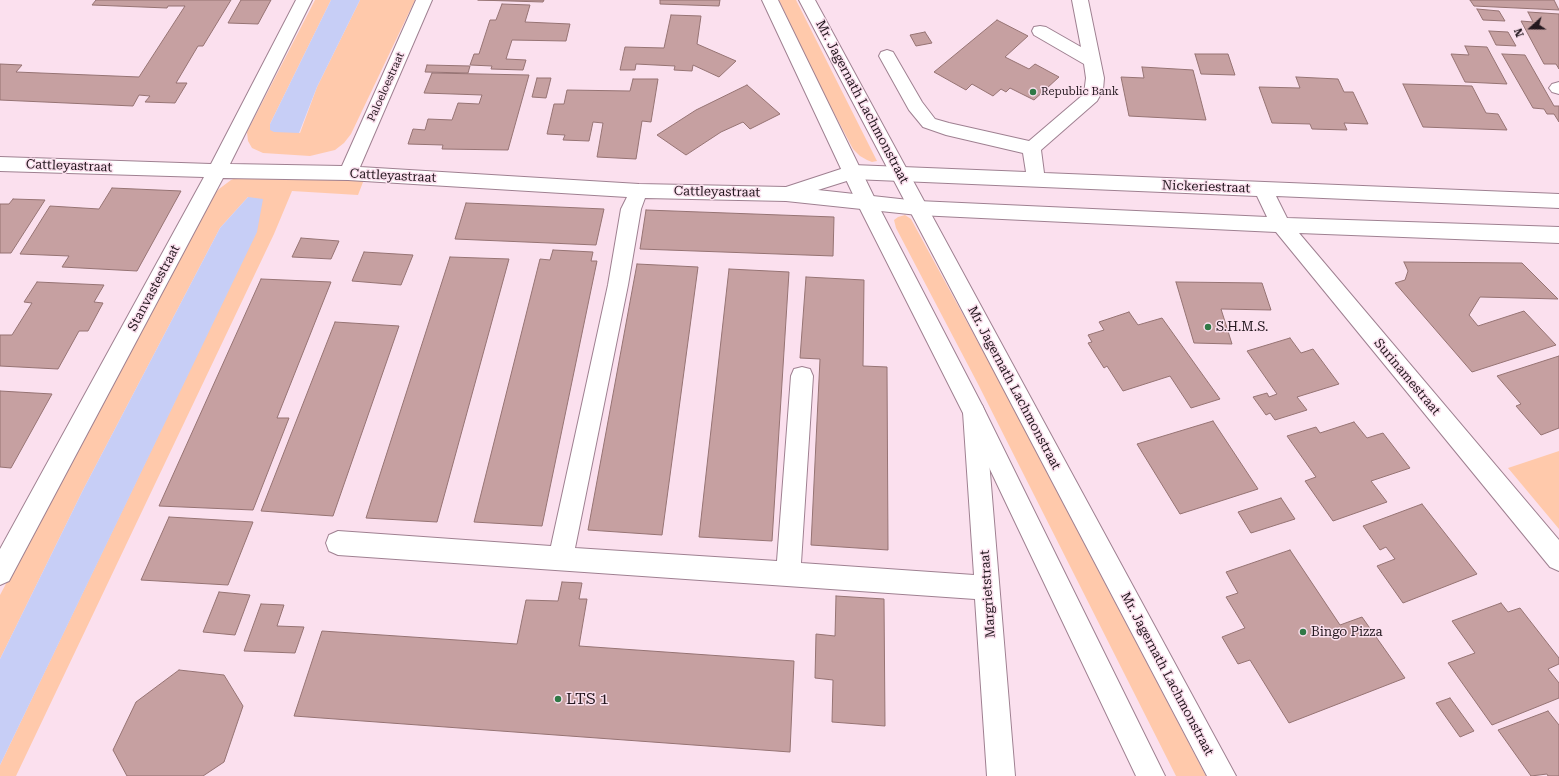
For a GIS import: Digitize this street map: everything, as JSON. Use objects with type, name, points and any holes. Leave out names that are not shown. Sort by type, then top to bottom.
[{"type":"street","name":"Stanvastestraat","points":[[0,573],[217,171],[304,0]]},
{"type":"street","name":"Paloeloestraat","points":[[348,173],[424,0]]},
{"type":"street","points":[[770,0],[867,203],[974,412],[1151,776]]},
{"type":"street","name":"Mr. Jagernath Lachmonstraat","points":[[807,0],[1222,776]]},
{"type":"street","points":[[1032,148],[1091,97],[1094,90],[1095,78],[1080,0]]},
{"type":"street","points":[[1040,31],[1092,61]]},
{"type":"street","points":[[887,56],[915,106],[929,123],[946,129],[1032,148]]},
{"type":"street","points":[[1032,148],[1036,180]]},
{"type":"street","name":"Cattleyastraat","points":[[0,164],[217,171],[348,173],[639,191],[786,194],[918,208]]},
{"type":"street","name":"Cattleyastraat","points":[[786,194],[853,172]]},
{"type":"street","name":"Nickeriestraat","points":[[853,172],[1559,201]]},
{"type":"street","name":"Surinamestraat","points":[[1263,189],[1280,225],[1559,559]]},
{"type":"street","points":[[560,559],[618,285],[630,209],[639,191]]},
{"type":"street","points":[[918,208],[1280,225],[1559,235]]},
{"type":"street","points":[[788,574],[802,376]]},
{"type":"street","name":"Margrietstraat","points":[[974,412],[1001,776]]},
{"type":"street","points":[[338,543],[987,588]]},
{"type":"shaded area","points":[[315,0],[331,0],[270,124],[300,133],[317,87],[360,0],[415,0],[351,134],[344,143],[335,150],[310,156],[263,153],[252,148],[248,141],[247,132]]},
{"type":"shaded area","points":[[779,0],[796,0],[877,161],[872,162],[867,160],[853,149],[816,79]]},
{"type":"shaded area","points":[[248,173],[365,177],[358,195],[292,191],[274,234],[16,776],[0,776],[0,765],[256,232],[248,197],[220,228],[83,490],[0,659],[0,595],[209,199],[231,180]]},
{"type":"shaded area","points":[[905,215],[911,219],[998,379],[1206,776],[1176,776],[978,384],[896,228],[894,220]]},
{"type":"shaded area","points":[[1559,451],[1559,529],[1508,468]]},
{"type":"water","points":[[331,0],[360,0],[317,87],[299,133],[274,132],[270,130],[270,124]]},
{"type":"water","points":[[248,197],[263,199],[257,232],[0,765],[0,659],[83,490],[220,228]]},
{"type":"building","points":[[96,0],[231,0],[203,46],[198,46],[176,83],[187,83],[175,103],[145,102],[150,96],[139,95],[133,106],[0,100],[0,64],[22,65],[16,72],[139,77],[185,6],[168,6],[167,8],[92,5]]},
{"type":"building","points":[[241,0],[271,0],[258,24],[228,23]]},
{"type":"building","points":[[478,0],[544,0],[543,2]]},
{"type":"building","points":[[660,0],[720,0],[719,6],[660,4]]},
{"type":"building","points":[[1470,0],[1554,0],[1559,10],[1474,6]]},
{"type":"building","points":[[502,4],[530,5],[525,22],[570,24],[566,41],[512,40],[506,59],[526,60],[523,70],[491,69],[492,66],[470,65],[474,54],[479,54],[490,20],[496,20]]},
{"type":"building","points":[[1477,9],[1499,11],[1505,21],[1483,20]]},
{"type":"building","points":[[1528,12],[1559,14],[1559,69],[1556,64],[1544,64],[1521,21],[1533,22]]},
{"type":"building","points":[[671,15],[701,16],[697,44],[736,61],[719,77],[693,65],[692,71],[674,70],[675,66],[636,64],[635,70],[620,70],[625,47],[664,48]]},
{"type":"building","points":[[997,20],[1028,36],[1005,57],[1029,69],[1035,64],[1059,77],[1034,100],[1010,88],[1006,92],[1001,89],[993,96],[972,84],[966,90],[934,72]]},
{"type":"building","points":[[1489,31],[1508,32],[1516,46],[1496,45]]},
{"type":"building","points":[[925,32],[932,43],[916,46],[910,35]]},
{"type":"building","points":[[1465,46],[1487,47],[1507,84],[1465,82],[1451,54],[1469,55]]},
{"type":"building","points":[[1195,54],[1228,54],[1235,75],[1201,74]]},
{"type":"building","points":[[1502,54],[1525,55],[1554,106],[1559,106],[1559,122],[1554,114],[1547,114],[1544,109],[1533,108]]},
{"type":"building","points":[[427,65],[470,66],[468,73],[425,72]]},
{"type":"building","points":[[1142,67],[1193,70],[1206,120],[1129,116],[1121,77],[1144,78]]},
{"type":"building","points":[[432,73],[529,75],[508,150],[442,149],[443,145],[408,144],[413,129],[425,130],[428,119],[452,120],[458,103],[479,104],[482,95],[424,93]]},
{"type":"building","points":[[1296,77],[1338,79],[1344,92],[1353,92],[1368,124],[1344,123],[1347,130],[1312,129],[1310,124],[1272,123],[1259,87],[1300,88]]},
{"type":"building","points":[[537,78],[551,78],[546,98],[532,97]]},
{"type":"building","points":[[633,79],[658,79],[651,122],[642,121],[636,159],[597,157],[603,123],[593,122],[589,141],[563,140],[565,135],[547,134],[554,104],[564,104],[567,90],[630,91]]},
{"type":"building","points":[[1403,84],[1472,86],[1486,113],[1498,114],[1507,130],[1423,127]]},
{"type":"building","points":[[747,85],[780,114],[750,129],[743,122],[721,132],[686,155],[657,135],[696,110]]},
{"type":"building","points":[[112,188],[181,191],[137,271],[62,267],[69,256],[20,254],[50,206],[99,209]]},
{"type":"building","points":[[13,199],[45,200],[11,253],[0,253],[0,204],[9,204]]},
{"type":"building","points":[[466,203],[604,209],[596,245],[455,239]]},
{"type":"building","points":[[646,210],[834,217],[833,256],[640,249]]},
{"type":"building","points":[[301,238],[339,241],[331,259],[292,257]]},
{"type":"building","points":[[553,250],[593,252],[591,261],[597,261],[542,526],[474,522],[540,259],[550,260]]},
{"type":"building","points":[[364,252],[413,255],[401,285],[352,281]]},
{"type":"building","points":[[450,257],[509,259],[437,522],[366,518]]},
{"type":"building","points":[[1404,262],[1522,263],[1558,299],[1480,297],[1469,315],[1478,326],[1524,311],[1556,345],[1472,372],[1395,283],[1405,280],[1408,271]]},
{"type":"building","points":[[637,264],[698,267],[662,535],[588,530]]},
{"type":"building","points":[[729,269],[789,272],[772,541],[699,537]]},
{"type":"building","points":[[806,277],[864,280],[863,366],[887,367],[888,550],[811,545],[820,359],[800,358]]},
{"type":"building","points":[[261,279],[331,282],[277,418],[289,418],[253,510],[159,506]]},
{"type":"building","points":[[37,282],[104,285],[94,302],[103,303],[88,331],[79,331],[58,369],[0,366],[0,335],[12,335],[32,303],[24,302]]},
{"type":"building","name":"S.H.M.S.","points":[[1176,282],[1262,283],[1271,310],[1221,309],[1232,344],[1194,343]]},
{"type":"building","points":[[1129,312],[1138,325],[1162,318],[1220,399],[1191,408],[1170,376],[1123,391],[1107,366],[1104,368],[1088,343],[1092,342],[1088,335],[1104,330],[1099,322]]},
{"type":"building","points":[[335,322],[399,326],[333,516],[261,511]]},
{"type":"building","points":[[1290,338],[1301,353],[1313,349],[1339,384],[1297,397],[1307,410],[1275,420],[1270,413],[1266,415],[1253,397],[1267,393],[1269,397],[1277,394],[1247,351]]},
{"type":"building","points":[[1559,356],[1559,428],[1541,435],[1516,406],[1521,404],[1497,376]]},
{"type":"building","points":[[0,391],[52,394],[11,468],[0,467]]},
{"type":"building","points":[[1213,421],[1258,489],[1180,514],[1137,444]]},
{"type":"building","points":[[1354,422],[1367,438],[1383,433],[1410,468],[1371,481],[1387,502],[1333,521],[1305,481],[1316,477],[1287,436],[1316,427],[1320,433]]},
{"type":"building","points":[[1281,498],[1295,519],[1251,533],[1238,512]]},
{"type":"building","points":[[1422,504],[1477,574],[1403,603],[1377,566],[1395,559],[1386,547],[1380,550],[1363,526]]},
{"type":"building","points":[[169,517],[253,522],[228,585],[141,580]]},
{"type":"building","name":"Bingo Pizza","points":[[1290,550],[1340,625],[1362,617],[1405,678],[1289,723],[1250,660],[1238,664],[1222,637],[1245,628],[1226,597],[1238,593],[1226,572]]},
{"type":"building","points":[[562,582],[582,583],[579,599],[587,599],[579,646],[794,661],[790,752],[294,716],[322,631],[517,644],[526,600],[558,601]]},
{"type":"building","points":[[219,592],[250,595],[235,635],[203,632]]},
{"type":"building","points":[[836,596],[884,599],[885,726],[832,722],[833,680],[815,678],[816,634],[835,636]]},
{"type":"building","points":[[1501,603],[1508,612],[1520,608],[1559,658],[1559,664],[1548,669],[1559,683],[1559,698],[1492,725],[1448,663],[1475,653],[1452,621]]},
{"type":"building","points":[[261,604],[284,605],[277,626],[304,627],[295,653],[244,651]]},
{"type":"building","points":[[179,670],[224,675],[243,706],[224,762],[203,776],[127,776],[113,750],[136,702]]},
{"type":"building","points":[[1450,698],[1474,731],[1460,737],[1436,703]]},
{"type":"building","points":[[1548,711],[1559,725],[1559,776],[1548,776],[1547,774],[1531,776],[1498,730]]},
{"type":"place","name":"Republic Bank","points":[[1033,92]]},
{"type":"place","name":"S.H.M.S.","points":[[1208,327]]},
{"type":"place","name":"Bingo Pizza","points":[[1303,632]]},
{"type":"place","name":"LTS 1","points":[[558,699]]}]
